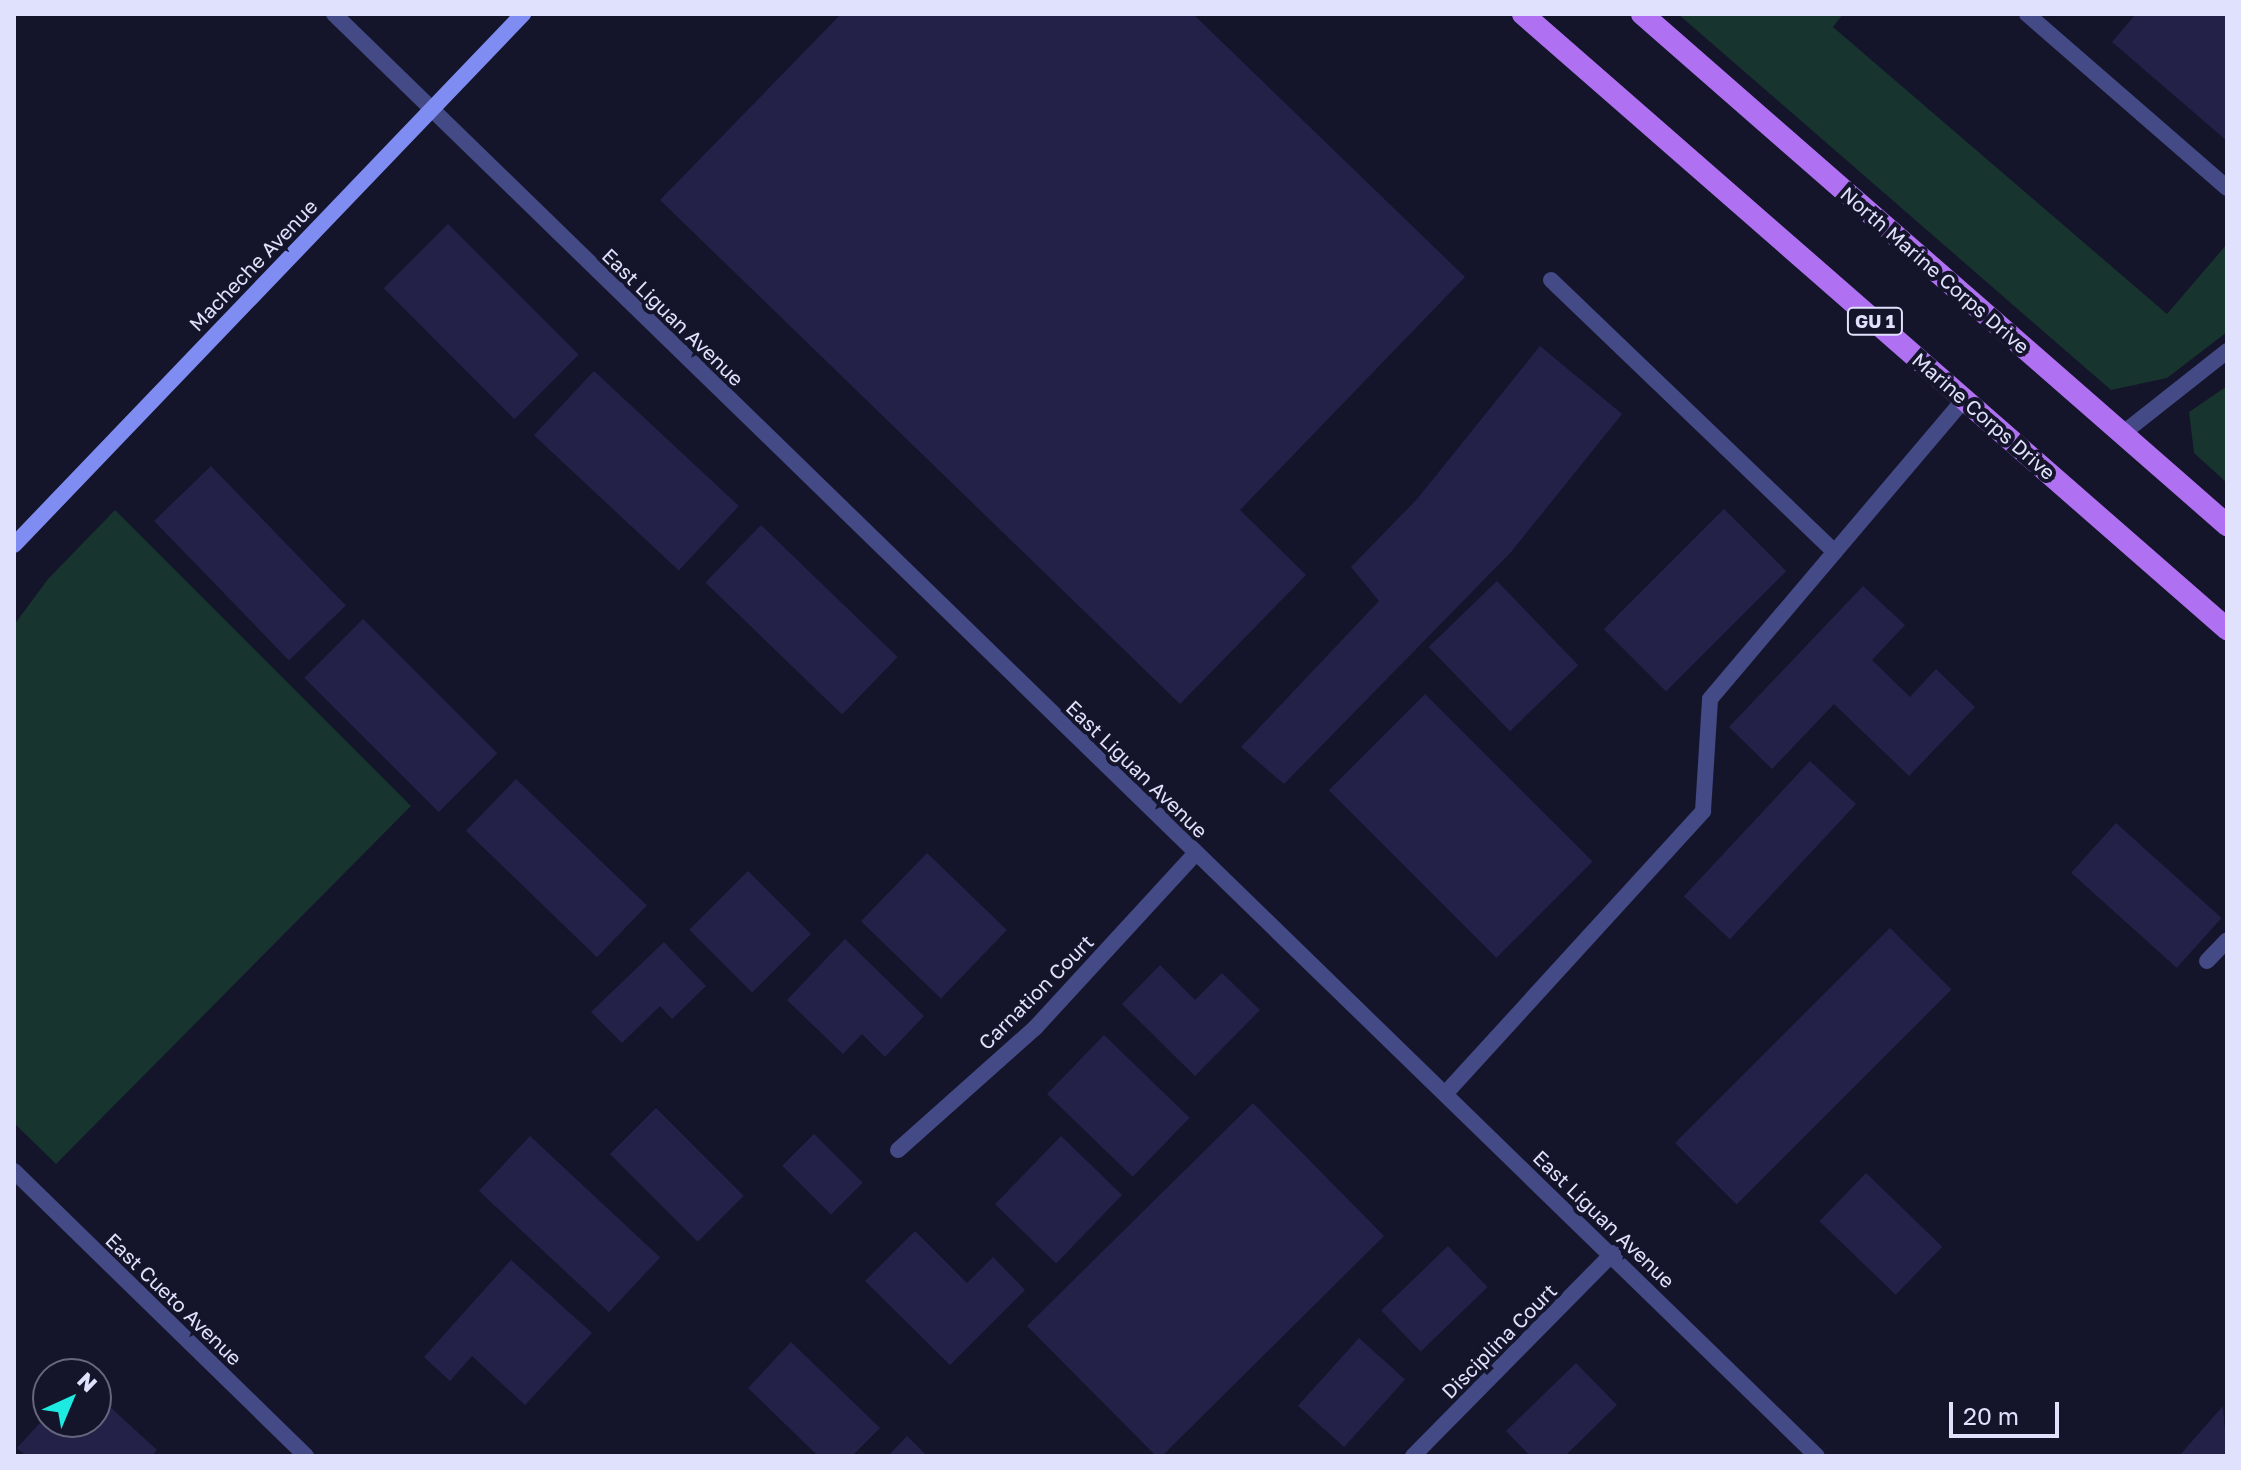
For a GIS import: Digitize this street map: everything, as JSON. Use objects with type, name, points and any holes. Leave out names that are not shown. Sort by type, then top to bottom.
[{"type":"main road","name":"Macheche Avenue","points":[[14,545],[523,14]]},
{"type":"main road","name":"Marine Corps Drive","points":[[1523,14],[2227,629]]},
{"type":"main road","name":"North Marine Corps Drive","points":[[1642,14],[2227,525]]},
{"type":"street","name":"East Liguan Avenue","points":[[334,14],[1195,854],[1613,1253],[1817,1456]]},
{"type":"street","points":[[2027,14],[2227,188]]},
{"type":"street","points":[[1551,280],[1835,552]]},
{"type":"street","points":[[2122,434],[2227,351]]},
{"type":"street","points":[[1445,1094],[1703,811],[1710,699],[1964,399]]},
{"type":"street","name":"Carnation Court","points":[[898,1150],[1035,1028],[1195,854]]},
{"type":"street","points":[[2207,961],[2227,940]]},
{"type":"street","name":"East Cueto Avenue","points":[[14,1171],[306,1456]]},
{"type":"street","name":"Disciplina Court","points":[[1413,1456],[1613,1253]]},
{"type":"green space","points":[[1678,14],[1843,14],[1833,27],[2167,314],[2227,244],[2227,332],[2167,378],[2111,390]]},
{"type":"green space","points":[[2227,386],[2227,483],[2194,453],[2189,412]]},
{"type":"green space","points":[[115,510],[411,806],[56,1164],[14,1123],[14,625],[48,579]]},
{"type":"building","points":[[841,14],[1193,14],[1465,277],[1240,510],[1306,575],[1180,704],[660,200]]},
{"type":"building","points":[[2136,14],[2227,14],[2227,141],[2112,42]]},
{"type":"building","points":[[448,224],[579,355],[514,419],[384,288]]},
{"type":"building","points":[[1540,346],[1622,414],[1511,552],[1284,784],[1241,747],[1379,601],[1351,567],[1418,498]]},
{"type":"building","points":[[594,371],[739,506],[679,570],[534,435]]},
{"type":"building","points":[[211,466],[346,606],[289,660],[154,521]]},
{"type":"building","points":[[1724,509],[1786,571],[1666,691],[1604,629]]},
{"type":"building","points":[[761,525],[898,657],[842,715],[705,583]]},
{"type":"building","points":[[1497,581],[1578,665],[1510,731],[1429,647]]},
{"type":"building","points":[[1863,586],[1905,625],[1872,660],[1910,697],[1936,669],[1975,707],[1909,776],[1834,704],[1772,769],[1729,727]]},
{"type":"building","points":[[363,619],[497,753],[439,812],[304,678]]},
{"type":"building","points":[[1425,694],[1593,862],[1496,958],[1329,790]]},
{"type":"building","points":[[1810,761],[1856,804],[1730,939],[1684,896]]},
{"type":"building","points":[[516,779],[647,905],[597,957],[466,831]]},
{"type":"building","points":[[2116,823],[2222,918],[2177,968],[2071,873]]},
{"type":"building","points":[[927,853],[1007,930],[941,998],[861,921]]},
{"type":"building","points":[[748,871],[811,934],[752,993],[689,930]]},
{"type":"building","points":[[1890,928],[1952,990],[1737,1204],[1675,1143]]},
{"type":"building","points":[[845,939],[924,1016],[885,1057],[862,1034],[843,1054],[787,1000]]},
{"type":"building","points":[[664,942],[706,986],[672,1019],[660,1006],[622,1043],[591,1012]]},
{"type":"building","points":[[1160,965],[1195,1000],[1222,973],[1260,1010],[1195,1076],[1122,1004]]},
{"type":"building","points":[[1104,1035],[1190,1118],[1133,1177],[1047,1094]]},
{"type":"building","points":[[1253,1103],[1384,1236],[1162,1456],[1156,1456],[1027,1326]]},
{"type":"building","points":[[656,1108],[744,1196],[698,1242],[610,1154]]},
{"type":"building","points":[[814,1134],[863,1183],[831,1215],[782,1166]]},
{"type":"building","points":[[530,1136],[660,1257],[609,1312],[479,1191]]},
{"type":"building","points":[[1061,1136],[1122,1195],[1056,1263],[995,1204]]},
{"type":"building","points":[[1866,1173],[1942,1247],[1896,1295],[1819,1221]]},
{"type":"building","points":[[915,1231],[967,1283],[993,1257],[1025,1290],[950,1365],[865,1281]]},
{"type":"building","points":[[1448,1246],[1488,1287],[1421,1352],[1381,1311]]},
{"type":"building","points":[[511,1260],[592,1333],[525,1405],[472,1356],[450,1381],[424,1357]]},
{"type":"building","points":[[1359,1338],[1405,1379],[1344,1447],[1298,1406]]},
{"type":"building","points":[[791,1342],[880,1428],[852,1456],[818,1456],[748,1388]]},
{"type":"building","points":[[1576,1363],[1617,1405],[1565,1456],[1530,1456],[1506,1431]]},
{"type":"building","points":[[2223,1406],[2227,1456],[2179,1456]]},
{"type":"building","points":[[112,1409],[157,1450],[152,1456],[26,1456],[17,1448],[32,1432],[32,1438],[112,1438]]},
{"type":"building","points":[[907,1436],[927,1456],[888,1456]]}]
